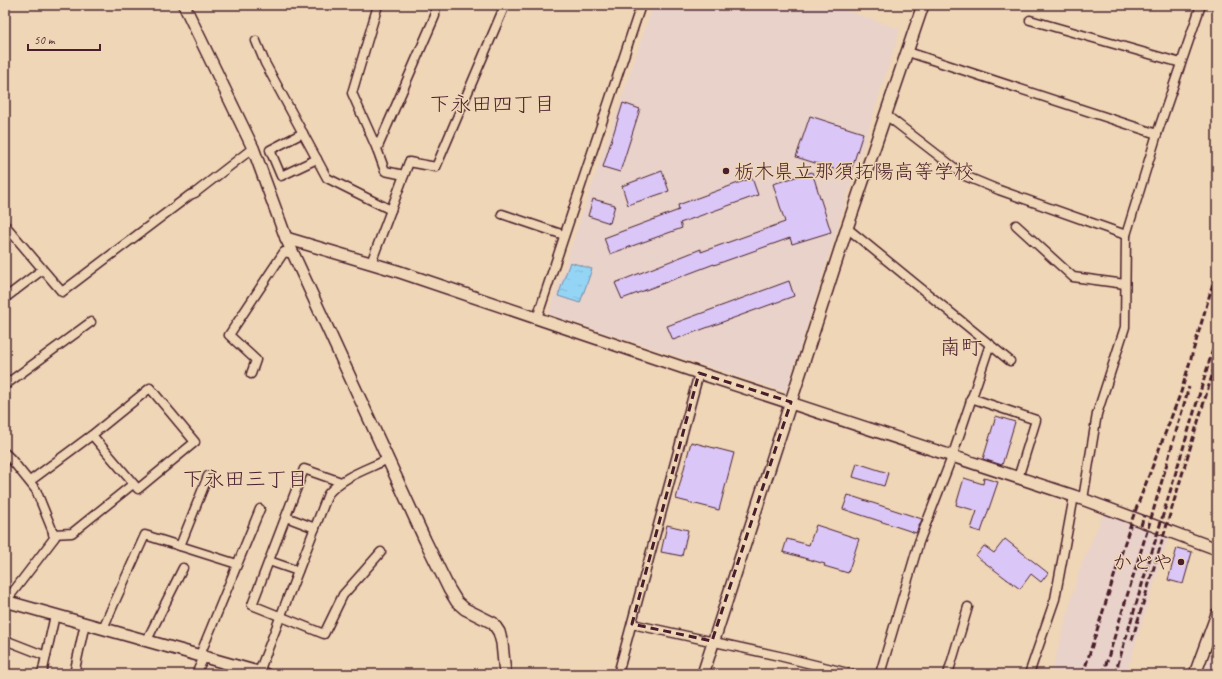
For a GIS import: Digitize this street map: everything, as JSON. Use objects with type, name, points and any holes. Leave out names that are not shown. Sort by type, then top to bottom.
[{"type":"street","points":[[184,5],[253,148],[286,238],[425,540],[457,602],[465,609],[493,623],[499,632],[502,643],[505,674]]},
{"type":"street","points":[[378,5],[352,93],[385,170],[404,175]]},
{"type":"street","points":[[377,149],[435,16],[435,5]]},
{"type":"street","points":[[371,263],[409,162],[436,167],[505,5]]},
{"type":"street","points":[[537,318],[641,5]]},
{"type":"street","points":[[703,674],[712,641],[923,5]]},
{"type":"street","points":[[1029,674],[1055,599],[1097,414],[1124,327],[1126,235],[1157,134],[1201,5]]},
{"type":"street","points":[[1030,20],[1181,63]]},
{"type":"street","points":[[256,41],[265,63],[327,178],[391,210]]},
{"type":"street","points":[[908,52],[1157,134]]},
{"type":"street","points":[[886,115],[965,176],[999,190],[1126,235]]},
{"type":"street","points":[[303,133],[270,150],[281,176],[317,159]]},
{"type":"street","points":[[5,225],[62,292],[253,148]]},
{"type":"street","points":[[502,214],[564,235]]},
{"type":"street","points":[[1016,225],[1073,277],[1125,284]]},
{"type":"street","points":[[848,228],[1010,361]]},
{"type":"street","points":[[286,238],[371,263],[1079,498],[1217,549]]},
{"type":"street","points":[[251,374],[256,360],[230,334],[284,252],[294,254]]},
{"type":"street","points":[[5,298],[42,270]]},
{"type":"street","points":[[5,385],[91,322]]},
{"type":"street","points":[[880,674],[919,542],[952,456],[990,344]]},
{"type":"street","points":[[618,674],[699,373]]},
{"type":"street","points":[[30,481],[92,435],[150,388],[195,442],[138,490],[92,435]]},
{"type":"street","points":[[971,398],[1036,420],[1018,478]]},
{"type":"street","points":[[5,453],[36,490],[55,537],[5,601],[262,673],[281,616],[328,494],[341,482],[388,459]]},
{"type":"street","points":[[341,482],[304,469],[252,605],[324,634],[343,595],[381,552]]},
{"type":"street","points":[[180,546],[208,476]]},
{"type":"street","points":[[53,534],[72,533],[133,484]]},
{"type":"street","points":[[196,674],[237,564],[260,509]]},
{"type":"street","points":[[286,516],[315,528]]},
{"type":"street","points":[[103,628],[145,535],[237,564]]},
{"type":"street","points":[[269,561],[298,571]]},
{"type":"street","points":[[146,640],[183,568]]},
{"type":"street","points":[[948,674],[968,607]]},
{"type":"street","points":[[1196,674],[1217,614]]},
{"type":"street","points":[[42,674],[55,615]]},
{"type":"street","points":[[74,674],[85,623]]},
{"type":"street","points":[[632,624],[712,641],[847,674]]},
{"type":"street","points":[[5,640],[46,656]]},
{"type":"highlighted area","points":[[699,373],[791,402],[712,641],[632,624]]},
{"type":"shaded area","name":"栃木県立那須拓陽高等学校","points":[[653,5],[830,5],[900,29],[786,392],[548,314]]},
{"type":"shaded area","points":[[1104,512],[1169,536],[1126,674],[1051,674],[1080,568]]},
{"type":"shaded area","points":[[1211,655],[1217,659],[1217,674],[1204,674]]},
{"type":"water","points":[[570,262],[592,269],[580,303],[558,296]]},
{"type":"building","points":[[623,103],[640,109],[620,172],[603,167]]},
{"type":"building","points":[[810,116],[863,133],[850,174],[796,157]]},
{"type":"building","points":[[662,171],[669,191],[628,205],[622,186]]},
{"type":"building","points":[[812,172],[831,232],[792,244],[790,238],[714,264],[622,299],[615,283],[701,249],[701,252],[785,222],[773,184]]},
{"type":"building","points":[[752,178],[758,195],[680,223],[682,228],[610,254],[604,238],[679,210],[678,205]]},
{"type":"building","points":[[593,199],[615,205],[610,223],[588,216]]},
{"type":"building","points":[[789,281],[794,296],[673,340],[667,326]]},
{"type":"building","points":[[996,416],[1015,422],[1002,465],[983,459]]},
{"type":"building","points":[[691,442],[734,453],[719,510],[676,499]]},
{"type":"building","points":[[857,463],[888,473],[884,486],[853,477]]},
{"type":"building","points":[[964,478],[983,484],[984,478],[998,482],[981,532],[971,529],[977,511],[956,505]]},
{"type":"building","points":[[848,495],[922,519],[916,533],[843,509]]},
{"type":"building","points":[[667,525],[688,530],[682,556],[661,552]]},
{"type":"building","points":[[816,525],[859,539],[848,573],[824,566],[825,564],[783,552],[787,539],[809,545]]},
{"type":"building","points":[[1005,539],[1048,573],[1041,582],[1031,574],[1020,589],[976,556],[984,546],[994,553]]},
{"type":"building","points":[[1177,548],[1192,552],[1183,584],[1168,580]]},
{"type":"railway","points":[[1083,674],[1133,517],[1181,392],[1217,270]]},
{"type":"railway","points":[[1115,674],[1217,336]]},
{"type":"railway","points":[[1132,640],[1217,359]]},
{"type":"railway","points":[[1103,674],[1152,515],[1189,387]]},
{"type":"railway","points":[[1141,526],[1144,515]]},
{"type":"place","name":"栃木県立那須拓陽高等学校","points":[[726,171]]},
{"type":"place","name":"かどや","points":[[1181,562]]},
{"type":"district","name":"下永田四丁目","points":[[492,104]]},
{"type":"district","name":"南町","points":[[961,347]]},
{"type":"district","name":"下永田三丁目","points":[[245,479]]}]
